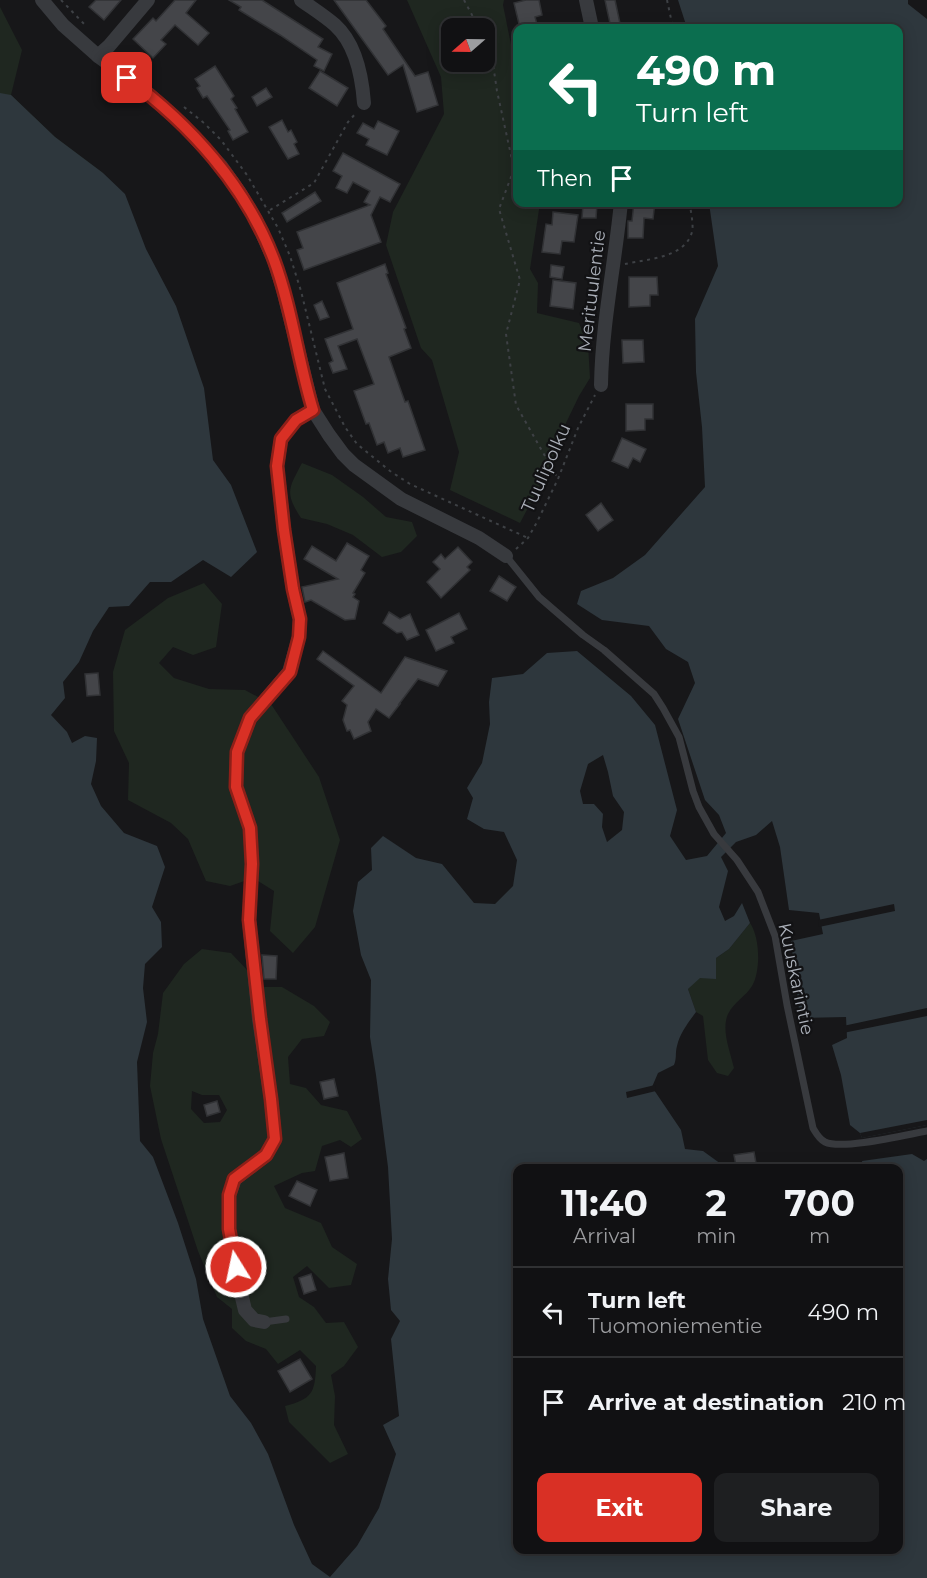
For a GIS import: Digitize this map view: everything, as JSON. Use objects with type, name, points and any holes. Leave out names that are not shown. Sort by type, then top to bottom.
[{"type":"street","points":[[42,0],[63,25],[98,56],[142,88],[181,123],[221,166],[240,193],[256,220],[274,260],[313,410],[343,454],[354,465],[401,499],[479,538],[506,556]]},
{"type":"street","points":[[98,56],[148,0]]},
{"type":"street","points":[[301,0],[335,25],[344,35],[359,70],[364,103]]},
{"type":"street","points":[[586,0],[591,24]]},
{"type":"street","name":"Merituulentie","points":[[601,385],[604,327],[620,207]]},
{"type":"street","points":[[264,1322],[254,1320],[245,1310],[229,1229],[229,1195],[234,1179],[266,1155],[275,1139],[249,920],[252,864],[250,828],[236,787],[237,752],[250,718],[290,672],[299,637],[300,619],[293,589],[277,466],[281,439],[296,420],[313,410]]},
{"type":"lane","name":"Kuuskarintie","points":[[506,556],[539,597],[654,694],[679,737],[693,791],[702,814],[714,834],[737,860],[758,892],[775,936],[813,1128],[822,1141],[833,1145],[854,1144],[927,1131]]},
{"type":"lane","points":[[264,1322],[286,1319]]},
{"type":"path","points":[[464,0],[474,18]]},
{"type":"path","points":[[667,0],[672,24]]},
{"type":"path","points":[[494,72],[513,164]]},
{"type":"path","points":[[269,210],[314,183],[348,122],[364,103]]},
{"type":"path","points":[[513,172],[499,208],[520,280],[506,334],[516,405],[558,479]]},
{"type":"path","points":[[614,266],[672,254],[687,244],[692,230],[690,207]]},
{"type":"path","name":"Tuulipolku","points":[[506,556],[528,538],[558,479],[578,428],[601,385]]},
{"type":"shaded area","points":[[407,0],[504,0],[503,5],[513,54],[513,207],[539,207],[530,269],[538,283],[537,313],[579,323],[588,344],[590,378],[566,423],[546,474],[520,523],[450,490],[459,452],[432,360],[421,348],[386,245],[393,212],[444,114],[441,77]]},
{"type":"shaded area","points":[[678,0],[908,0],[908,4],[927,19],[927,1125],[862,1138],[860,1133],[850,1125],[841,1075],[832,1045],[847,1038],[846,1017],[800,1018],[791,941],[823,934],[819,913],[789,910],[780,847],[772,821],[756,835],[736,842],[721,857],[728,871],[719,907],[725,921],[734,916],[742,903],[750,923],[729,949],[716,958],[716,979],[700,978],[688,989],[696,1012],[680,1037],[674,1065],[658,1073],[652,1087],[681,1130],[685,1149],[703,1151],[721,1164],[513,1164],[513,1554],[903,1554],[903,1164],[862,1164],[862,1161],[912,1154],[924,1161],[927,1159],[927,1578],[0,1578],[0,93],[11,95],[55,137],[103,173],[125,194],[146,249],[176,306],[204,388],[213,460],[231,485],[257,552],[231,577],[203,560],[171,582],[150,582],[129,606],[109,607],[93,631],[79,662],[63,682],[65,698],[51,715],[67,732],[72,743],[85,736],[97,738],[96,761],[91,784],[101,806],[124,833],[157,846],[165,867],[152,907],[161,922],[162,947],[145,964],[143,988],[147,1022],[137,1062],[140,1141],[153,1157],[178,1223],[196,1279],[203,1319],[230,1396],[251,1423],[268,1454],[294,1525],[312,1564],[330,1577],[357,1546],[379,1508],[396,1454],[383,1425],[399,1416],[391,1339],[400,1321],[391,1310],[388,1279],[392,1239],[388,1167],[370,1037],[371,980],[361,955],[353,911],[358,882],[372,870],[371,848],[383,836],[416,858],[442,864],[474,903],[495,904],[513,886],[517,860],[504,832],[484,829],[467,819],[473,798],[467,788],[482,763],[490,724],[489,702],[492,678],[523,674],[547,653],[577,651],[631,696],[655,725],[677,810],[670,836],[686,860],[707,856],[726,833],[719,815],[705,800],[678,719],[695,683],[688,662],[666,649],[649,626],[602,620],[577,604],[581,591],[613,578],[645,555],[705,487],[696,372],[695,319],[718,266],[710,207],[903,207],[903,24],[686,24]],"holes":[[[603,755],[613,796],[624,812],[622,830],[607,842],[602,827],[603,814],[594,804],[583,804],[580,791],[588,764]]]},
{"type":"shaded area","points":[[0,7],[22,50],[11,95],[55,137],[103,173],[0,157]]},
{"type":"shaded area","points":[[302,463],[332,475],[386,517],[412,522],[417,536],[401,552],[382,557],[353,535],[327,524],[301,518],[292,502],[290,490]]},
{"type":"shaded area","points":[[204,583],[222,604],[216,647],[193,655],[173,647],[159,663],[174,678],[209,689],[245,690],[271,704],[319,777],[340,840],[315,927],[293,953],[270,931],[274,891],[253,878],[230,886],[206,881],[188,839],[171,823],[128,800],[129,763],[114,731],[113,672],[125,630],[168,598]]},
{"type":"shaded area","points":[[750,923],[756,937],[757,972],[752,986],[731,1010],[726,1020],[727,1041],[734,1068],[728,1076],[717,1073],[708,1060],[703,1016],[696,1012],[688,989],[716,958],[729,949]]},
{"type":"shaded area","points":[[202,949],[231,953],[260,987],[282,987],[314,1006],[330,1022],[324,1036],[302,1039],[288,1057],[290,1084],[306,1088],[321,1105],[347,1111],[362,1139],[351,1147],[340,1140],[322,1146],[315,1171],[302,1173],[274,1186],[285,1208],[321,1223],[332,1247],[357,1264],[351,1285],[329,1288],[307,1266],[293,1277],[299,1297],[314,1307],[326,1323],[344,1322],[358,1347],[344,1366],[331,1375],[335,1396],[334,1425],[348,1454],[330,1463],[289,1422],[285,1406],[301,1401],[310,1394],[315,1383],[316,1366],[300,1350],[278,1364],[266,1349],[246,1341],[232,1328],[232,1309],[217,1297],[198,1251],[161,1139],[150,1086],[153,1053],[158,1034],[163,993],[184,964]],"holes":[[[192,1091],[202,1095],[219,1095],[227,1110],[220,1122],[204,1123],[191,1109]]]},
{"type":"pier","points":[[894,904],[895,911],[819,927],[818,920]]},
{"type":"pier","points":[[927,1008],[927,1016],[843,1033],[843,1026]]},
{"type":"pier","points":[[655,1085],[656,1091],[627,1098],[626,1092]]},
{"type":"pier","points":[[927,1120],[927,1125],[862,1138],[860,1133]]},
{"type":"building","points":[[96,0],[121,0],[104,20],[89,7]]},
{"type":"building","points":[[175,0],[196,0],[186,13],[209,33],[198,45],[175,25],[161,40],[166,44],[153,58],[133,39],[153,18],[156,21]]},
{"type":"building","points":[[229,0],[262,0],[323,39],[318,47],[332,54],[324,71],[314,66],[317,60],[239,10],[241,7]]},
{"type":"building","points":[[334,0],[366,0],[386,26],[383,29],[415,76],[428,72],[438,105],[417,112],[403,65],[388,75]]},
{"type":"building","points":[[539,0],[542,15],[535,17],[537,24],[519,24],[514,3]]},
{"type":"building","points":[[605,0],[615,0],[620,24],[610,24]]},
{"type":"building","points":[[215,66],[234,96],[231,99],[248,132],[233,140],[228,131],[230,130],[207,96],[203,98],[197,88],[200,86],[195,79]]},
{"type":"building","points":[[320,71],[348,88],[337,106],[309,88]]},
{"type":"building","points":[[266,88],[272,97],[257,106],[252,97]]},
{"type":"building","points":[[282,120],[288,132],[291,130],[297,142],[294,144],[299,154],[288,159],[269,127]]},
{"type":"building","points":[[378,121],[399,131],[387,155],[366,145],[369,139],[357,133],[363,123],[374,129]]},
{"type":"building","points":[[343,153],[400,184],[390,202],[380,197],[371,215],[381,242],[304,270],[297,250],[303,248],[297,232],[370,205],[364,202],[370,191],[353,182],[347,193],[336,188],[342,176],[333,171]]},
{"type":"building","points":[[315,192],[321,201],[287,222],[282,213]]},
{"type":"building","points":[[583,207],[597,207],[596,218],[582,218]]},
{"type":"building","points":[[633,207],[654,207],[653,219],[644,218],[643,238],[628,238],[628,221],[632,221]]},
{"type":"building","points":[[553,212],[578,215],[574,242],[562,241],[560,254],[542,252],[546,224],[552,225]]},
{"type":"building","points":[[385,264],[388,273],[386,274],[411,348],[389,357],[405,402],[408,401],[425,450],[403,457],[400,448],[388,453],[384,442],[377,445],[369,423],[366,424],[354,391],[374,384],[357,339],[338,346],[347,369],[333,373],[329,363],[333,361],[325,339],[353,329],[337,283]]},
{"type":"building","points":[[551,265],[564,267],[562,279],[550,277]]},
{"type":"building","points":[[629,277],[657,277],[658,295],[650,295],[650,306],[629,307]]},
{"type":"building","points":[[553,280],[576,283],[573,309],[550,306]]},
{"type":"building","points":[[322,301],[329,317],[320,320],[314,305]]},
{"type":"building","points":[[622,340],[643,340],[644,362],[623,363]]},
{"type":"building","points":[[626,404],[653,404],[653,419],[645,419],[645,430],[626,431]]},
{"type":"building","points":[[622,438],[646,449],[640,462],[633,458],[628,468],[612,461]]},
{"type":"building","points":[[601,503],[613,520],[598,531],[586,515]]},
{"type":"building","points":[[347,543],[369,556],[361,570],[365,573],[353,593],[355,594],[353,597],[359,601],[355,619],[345,620],[311,600],[305,602],[302,587],[338,579],[304,559],[312,546],[336,561]]},
{"type":"building","points":[[458,547],[472,562],[467,567],[470,570],[441,598],[427,582],[440,569],[433,562],[441,554],[445,559]]},
{"type":"building","points":[[499,576],[516,587],[507,601],[490,591]]},
{"type":"building","points":[[389,612],[400,619],[410,614],[419,635],[407,640],[402,632],[397,633],[383,623]]},
{"type":"building","points":[[459,613],[467,629],[451,637],[454,643],[436,651],[426,630]]},
{"type":"building","points":[[323,651],[381,693],[405,657],[447,671],[438,686],[418,679],[389,718],[376,709],[368,722],[371,731],[354,739],[350,730],[347,731],[343,720],[347,705],[342,701],[354,686],[317,659]]},
{"type":"building","points":[[98,673],[100,695],[87,696],[85,674]]},
{"type":"building","points":[[262,955],[277,956],[276,979],[264,979]]},
{"type":"building","points":[[334,1079],[338,1096],[324,1099],[320,1082]]},
{"type":"building","points":[[217,1101],[220,1112],[207,1116],[204,1105]]},
{"type":"building","points":[[754,1152],[756,1163],[736,1164],[734,1155]]},
{"type":"building","points":[[344,1153],[348,1178],[330,1181],[325,1157]]},
{"type":"building","points":[[297,1181],[317,1190],[310,1206],[289,1196]]},
{"type":"building","points":[[311,1274],[316,1290],[304,1294],[299,1278]]},
{"type":"building","points":[[300,1359],[312,1379],[290,1392],[278,1371]]},
{"type":"route","points":[[127,78],[142,88],[181,123],[221,166],[256,220],[274,260],[283,289],[313,410],[296,420],[281,439],[277,466],[284,530],[300,619],[299,637],[290,672],[250,718],[237,752],[236,787],[250,828],[252,864],[249,920],[275,1139],[266,1155],[234,1179],[229,1195],[229,1229],[236,1267]]}]
